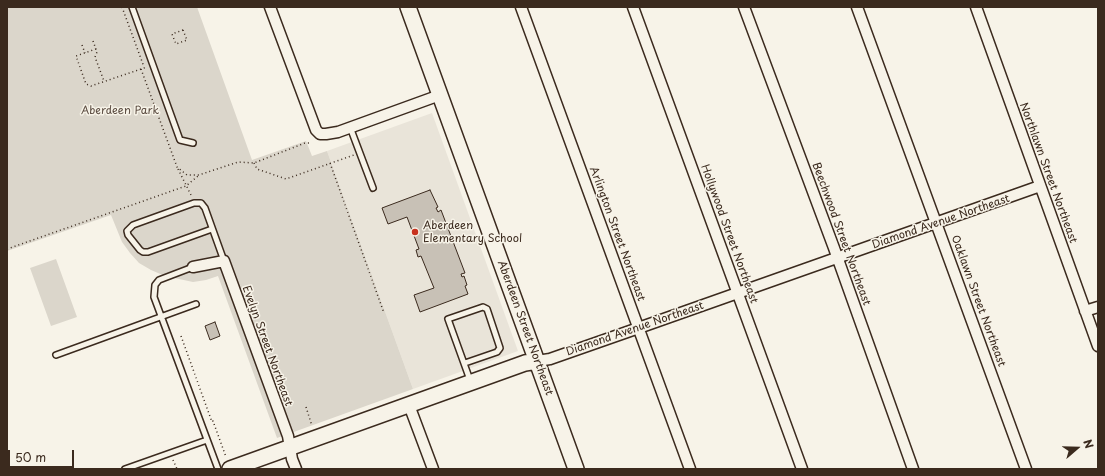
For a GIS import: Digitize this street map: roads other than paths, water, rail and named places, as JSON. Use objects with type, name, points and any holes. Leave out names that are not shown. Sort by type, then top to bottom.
[{"type":"street","points":[[270,7],[316,130],[320,134],[350,128],[440,95]]},
{"type":"street","name":"Aberdeen Street Northeast","points":[[408,7],[576,469]]},
{"type":"street","name":"Arlington Street Northeast","points":[[521,7],[690,469]]},
{"type":"street","name":"Hollywood Street Northeast","points":[[633,7],[802,469]]},
{"type":"street","name":"Beechwood Street Northeast","points":[[744,7],[913,469]]},
{"type":"street","name":"Oaklawn Street Northeast","points":[[857,7],[1026,469]]},
{"type":"street","name":"Northlawn Street Northeast","points":[[976,7],[1098,346]]},
{"type":"street","name":"Diamond Avenue Northeast","points":[[228,463],[290,447],[526,363],[550,359],[1040,186]]},
{"type":"street","points":[[193,267],[224,261]]},
{"type":"street","name":"Evelyn Street Northeast","points":[[224,261],[288,436],[296,469]]},
{"type":"street","points":[[1086,311],[1098,307]]},
{"type":"street","points":[[409,405],[433,469]]},
{"type":"lane","points":[[132,7],[180,140],[193,143]]},
{"type":"lane","points":[[350,128],[373,188]]},
{"type":"lane","points":[[212,228],[148,252],[140,250],[128,235],[127,231],[133,225],[194,203],[201,203],[204,205],[224,261]]},
{"type":"lane","points":[[193,267],[159,280],[155,285],[154,297],[218,469]]},
{"type":"lane","points":[[56,355],[196,304]]},
{"type":"lane","points":[[465,363],[497,352],[500,348],[487,309],[483,307],[448,319],[471,383]]},
{"type":"lane","points":[[125,469],[207,440]]},
{"type":"place","name":"Aberdeen Elementary School","points":[[415,232]]},
{"type":"park label","name":"Aberdeen Park","points":[[120,111]]}]
